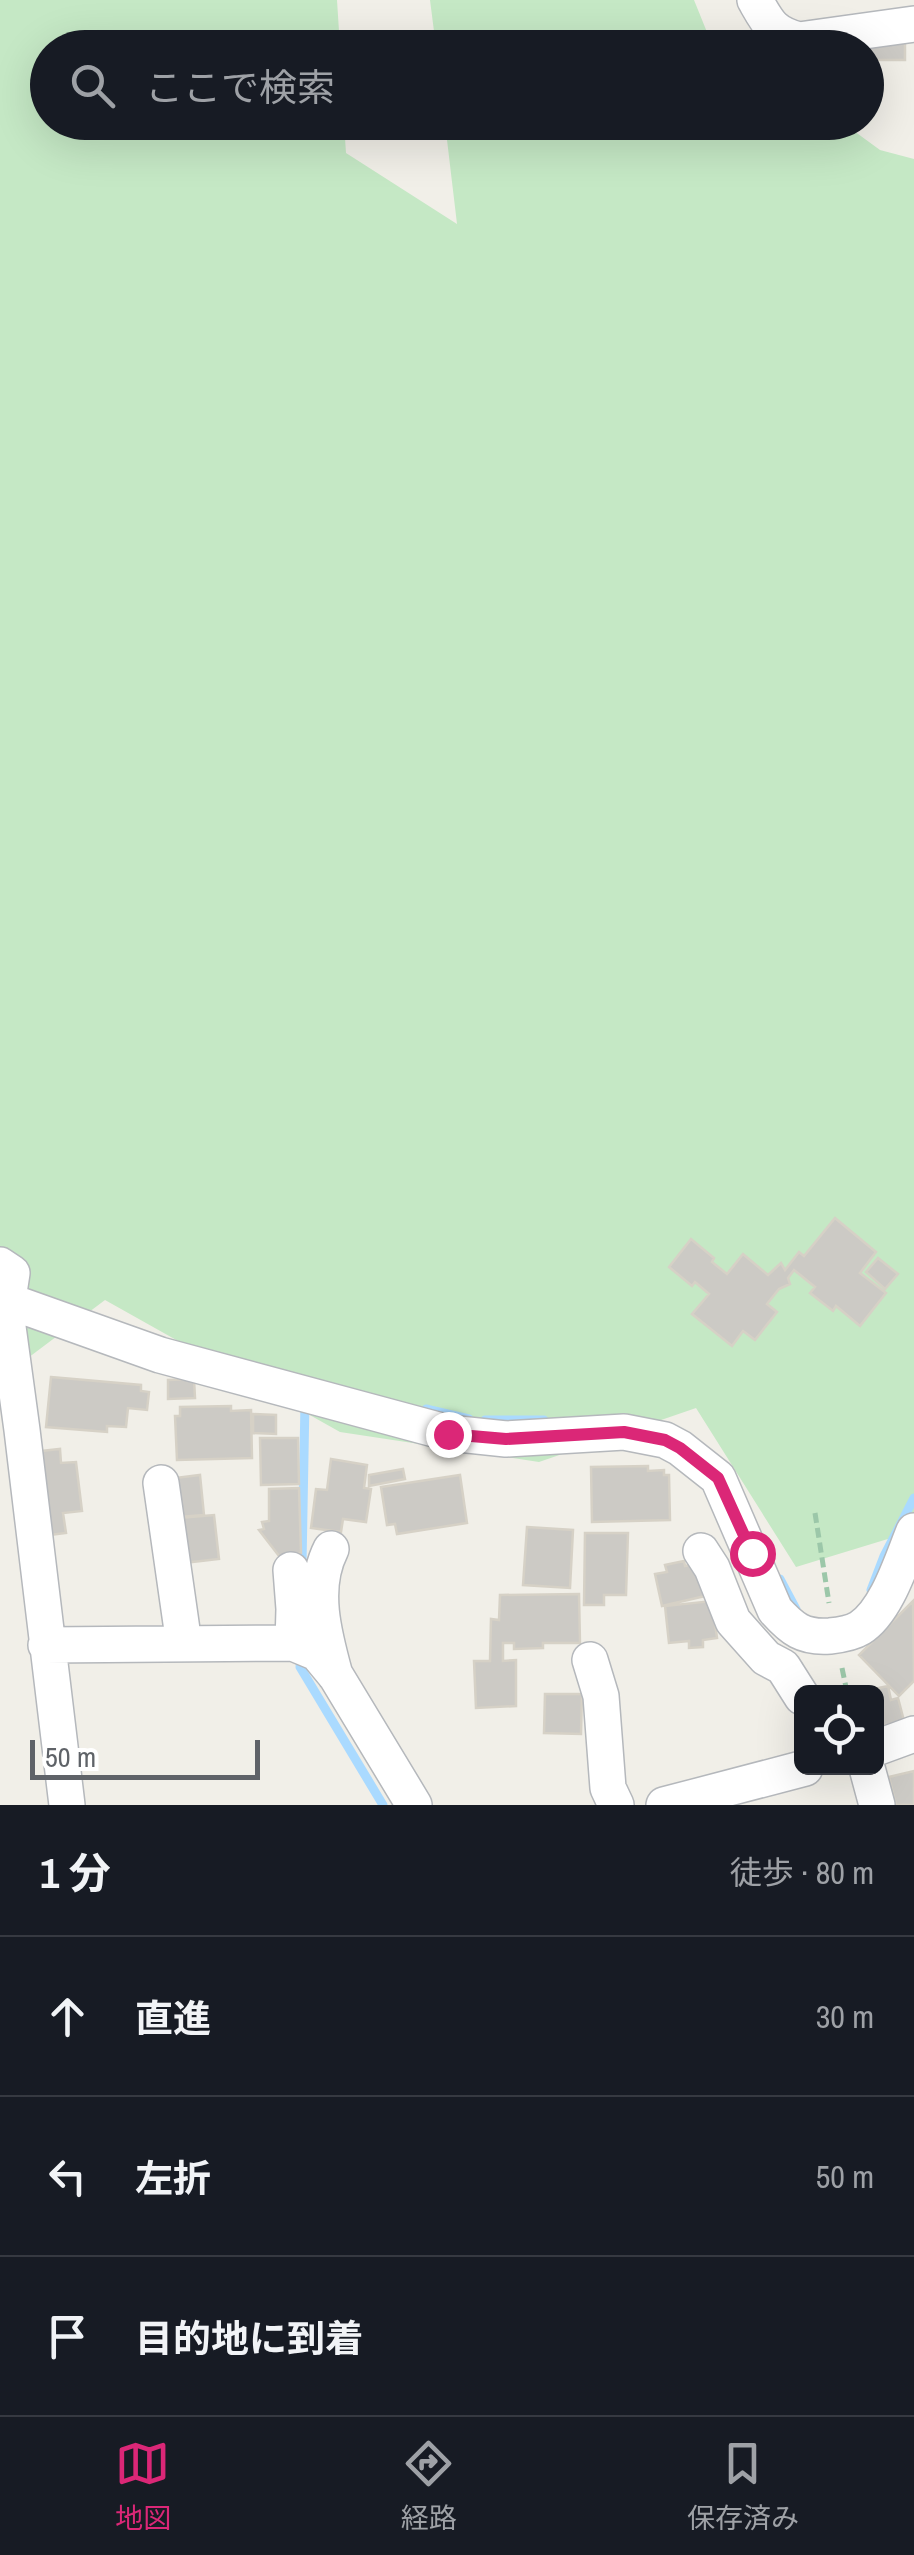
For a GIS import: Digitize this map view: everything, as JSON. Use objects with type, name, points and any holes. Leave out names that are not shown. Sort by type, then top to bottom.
[{"type":"street","points":[[755,0],[775,30]]},
{"type":"street","points":[[871,30],[914,24]]},
{"type":"street","points":[[2,1288],[160,1355],[448,1434],[506,1439],[624,1432],[665,1440],[718,1478],[775,1610],[790,1628],[799,1632],[826,1636],[856,1631],[865,1625],[883,1601],[914,1531]]},
{"type":"street","points":[[2,1288],[67,1805]]},
{"type":"street","points":[[160,1484],[184,1644]]},
{"type":"street","points":[[331,1549],[326,1560],[322,1625],[336,1676]]},
{"type":"street","points":[[701,1551],[733,1621],[766,1658],[783,1667],[794,1685]]},
{"type":"street","points":[[291,1570],[293,1643]]},
{"type":"street","points":[[46,1645],[293,1643],[317,1654],[336,1676],[414,1805]]},
{"type":"street","points":[[590,1660],[601,1696],[608,1788],[616,1805]]},
{"type":"street","points":[[884,1745],[914,1734]]},
{"type":"street","points":[[664,1805],[794,1771]]},
{"type":"street","points":[[869,1775],[877,1805]]},
{"type":"green space","points":[[0,0],[337,0],[339,30],[30,30],[30,140],[345,140],[346,153],[457,224],[447,140],[866,140],[880,150],[914,159],[914,1531],[796,1567],[696,1408],[539,1462],[340,1432],[105,1300],[0,1379]]},
{"type":"green space","points":[[430,0],[694,0],[706,30],[434,30]]},
{"type":"building","points":[[884,41],[905,42],[905,60],[884,60]]},
{"type":"building","points":[[835,1218],[876,1252],[860,1273],[886,1293],[860,1326],[836,1306],[833,1311],[810,1293],[815,1287],[794,1270],[788,1278],[790,1284],[779,1289],[767,1304],[777,1312],[755,1340],[743,1331],[732,1346],[692,1314],[709,1294],[669,1267],[691,1239],[727,1274],[743,1254],[768,1275],[781,1263],[785,1270],[799,1252],[804,1256]]},
{"type":"building","points":[[878,1258],[898,1274],[885,1289],[866,1272]]},
{"type":"building","points":[[51,1377],[141,1385],[141,1391],[149,1392],[147,1410],[128,1408],[126,1427],[107,1426],[107,1432],[46,1427]]},
{"type":"building","points":[[194,1379],[195,1398],[168,1399],[168,1380]]},
{"type":"building","points":[[231,1406],[231,1411],[251,1410],[252,1458],[177,1460],[175,1416],[180,1416],[180,1407]]},
{"type":"building","points":[[253,1414],[276,1415],[276,1434],[253,1433]]},
{"type":"building","points":[[260,1438],[298,1438],[299,1484],[261,1485]]},
{"type":"building","points":[[60,1449],[61,1463],[76,1462],[82,1511],[63,1513],[66,1533],[41,1536],[31,1452]]},
{"type":"building","points":[[331,1459],[367,1465],[364,1488],[371,1489],[366,1522],[343,1519],[341,1532],[311,1528],[316,1489],[327,1490]]},
{"type":"building","points":[[648,1466],[648,1471],[664,1470],[664,1475],[669,1475],[670,1520],[592,1522],[591,1467]]},
{"type":"building","points":[[403,1469],[405,1479],[369,1486],[369,1475]]},
{"type":"building","points":[[200,1475],[204,1515],[179,1517],[175,1478]]},
{"type":"building","points":[[460,1475],[467,1523],[397,1534],[395,1524],[387,1525],[381,1487]]},
{"type":"building","points":[[299,1488],[301,1553],[279,1556],[259,1530],[264,1529],[262,1522],[269,1521],[269,1489]]},
{"type":"building","points":[[214,1515],[219,1559],[183,1563],[179,1518]]},
{"type":"building","points":[[527,1527],[573,1530],[570,1588],[523,1585]]},
{"type":"building","points":[[585,1533],[628,1533],[626,1595],[604,1595],[604,1605],[584,1605]]},
{"type":"building","points":[[684,1561],[685,1566],[695,1564],[705,1596],[662,1606],[655,1574],[667,1572],[665,1565]]},
{"type":"building","points":[[579,1594],[580,1643],[543,1643],[543,1648],[514,1649],[514,1643],[503,1643],[503,1661],[516,1660],[516,1706],[476,1708],[474,1661],[490,1661],[491,1619],[499,1620],[500,1595]]},
{"type":"building","points":[[712,1601],[717,1638],[703,1640],[703,1647],[689,1648],[689,1641],[669,1643],[665,1606]]},
{"type":"building","points":[[913,1601],[914,1681],[899,1696],[859,1655]]},
{"type":"building","points":[[888,1686],[891,1700],[898,1698],[904,1721],[884,1725],[884,1687]]},
{"type":"building","points":[[545,1694],[582,1694],[581,1734],[544,1733]]},
{"type":"building","points":[[914,1771],[914,1805],[896,1805],[889,1777]]},
{"type":"waterway","points":[[302,1565],[305,1401]]},
{"type":"waterway","points":[[426,1409],[469,1419]]},
{"type":"waterway","points":[[485,1420],[544,1420]]},
{"type":"waterway","points":[[871,1590],[914,1498]]},
{"type":"waterway","points":[[780,1579],[796,1609]]},
{"type":"waterway","points":[[301,1656],[300,1667],[383,1805]]},
{"type":"route","points":[[448,1434],[506,1439],[624,1432],[665,1440],[718,1478],[752,1553]]}]
